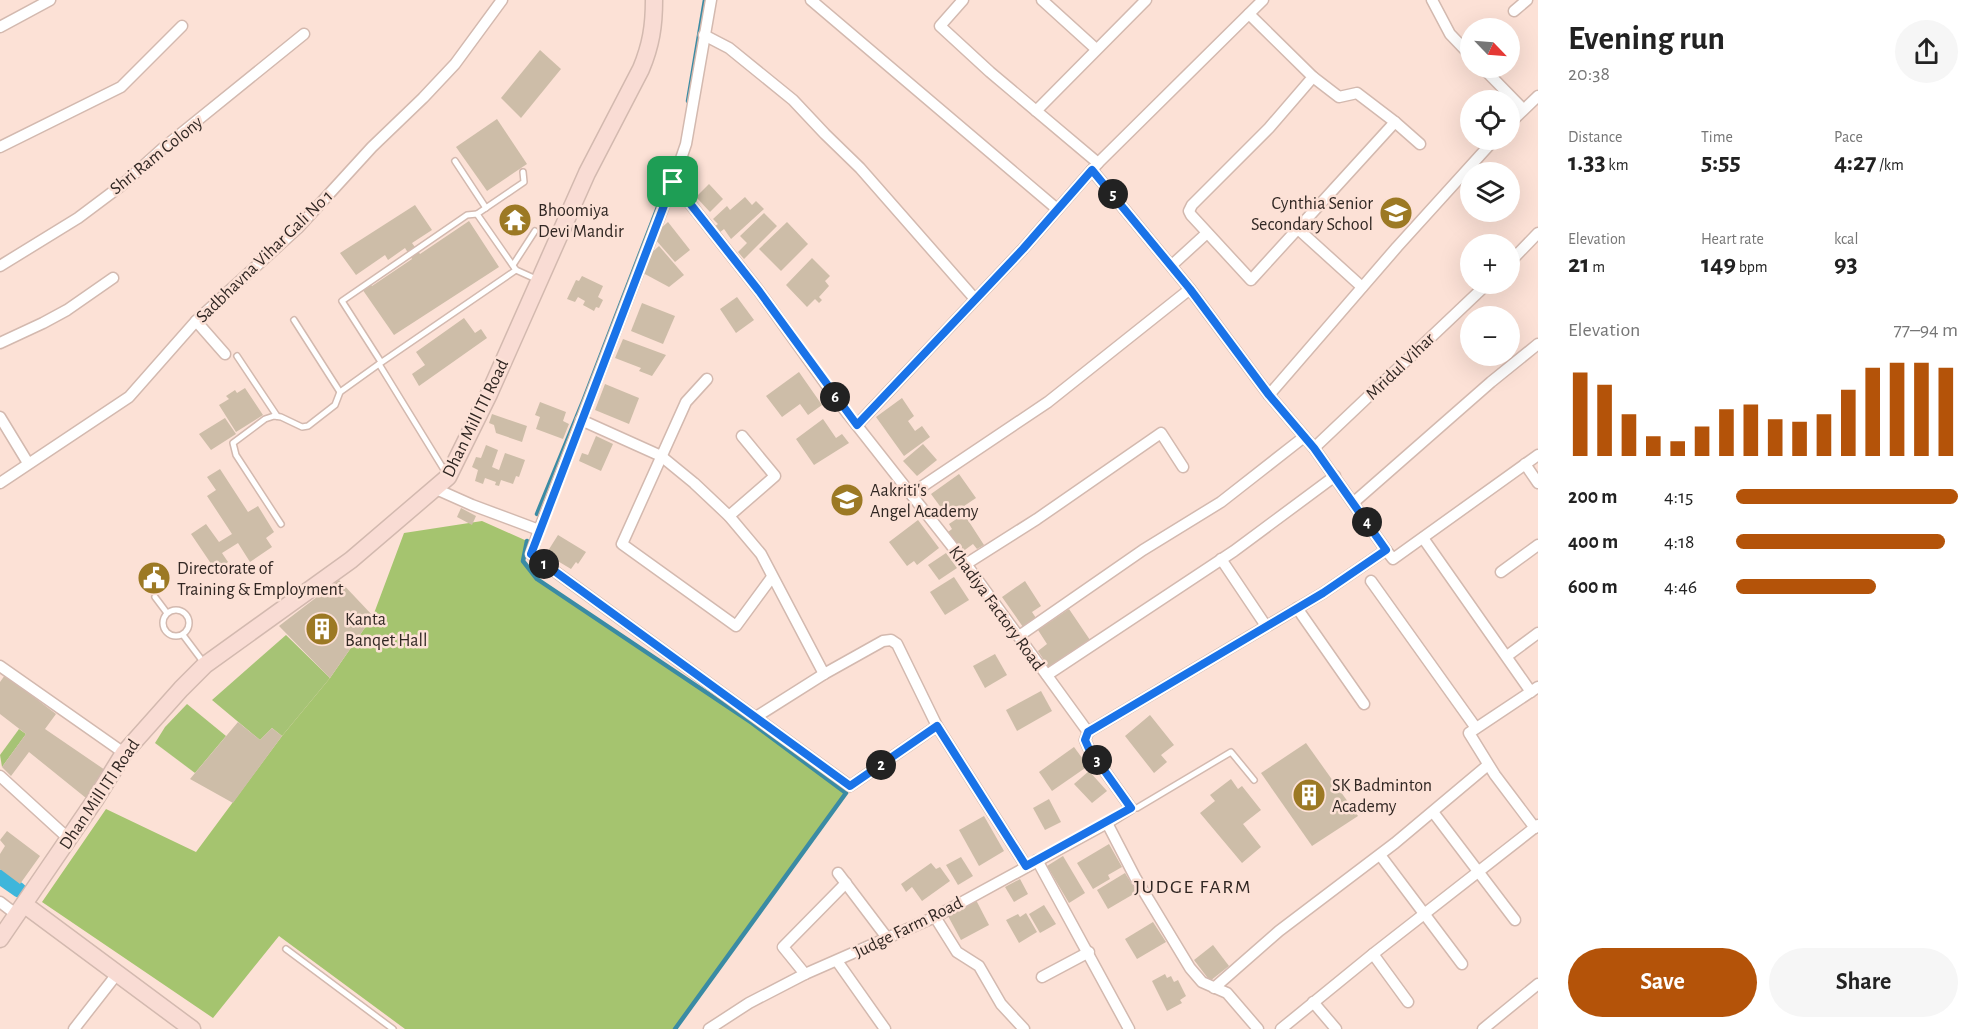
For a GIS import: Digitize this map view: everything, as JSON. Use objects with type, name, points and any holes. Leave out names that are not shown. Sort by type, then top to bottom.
[{"type":"street","points":[[0,27],[50,0]]},
{"type":"street","name":"Sadbhavna Vihar Gali No 1","points":[[0,483],[129,397],[196,321],[298,228],[372,147],[455,64],[502,0]]},
{"type":"street","name":"Dhan Mill ITI Road","points":[[0,939],[69,839],[124,753],[181,689],[205,665],[351,560],[442,483],[489,394],[587,173],[647,55],[654,27],[654,0]]},
{"type":"street","points":[[711,0],[686,144],[531,554],[850,786],[937,726]]},
{"type":"street","points":[[811,0],[1057,209]]},
{"type":"street","points":[[963,0],[940,26],[1095,166],[1269,395],[1314,448],[1393,559],[1538,455]]},
{"type":"street","points":[[1042,0],[1096,49]]},
{"type":"street","points":[[1036,111],[1146,0]]},
{"type":"street","points":[[1432,0],[1450,34],[1460,44]]},
{"type":"street","points":[[1514,11],[1527,0]]},
{"type":"street","points":[[857,425],[1023,249],[1095,166],[1254,5],[1313,77],[1339,97],[1357,93],[1420,144]]},
{"type":"street","points":[[0,147],[121,87],[182,26]]},
{"type":"street","name":"Shri Ram Colony","points":[[0,266],[78,218],[122,185],[162,149],[304,34]]},
{"type":"street","points":[[704,35],[729,48],[793,100],[860,168],[975,299]]},
{"type":"street","points":[[1313,77],[1269,128],[1192,205],[1189,211],[1191,216],[1251,280],[1395,122]]},
{"type":"street","points":[[1493,78],[1523,109]]},
{"type":"street","points":[[1520,112],[1538,96]]},
{"type":"street","points":[[1269,395],[1485,150]]},
{"type":"street","name":"Khadiya Factory Road","points":[[673,182],[759,291],[857,425],[966,564],[1019,636],[1088,732],[1085,740],[1089,749],[1131,808]]},
{"type":"street","points":[[1298,229],[1362,287]]},
{"type":"street","points":[[1172,265],[1207,233]]},
{"type":"street","points":[[1520,252],[1538,233]]},
{"type":"street","points":[[0,343],[67,310],[113,278]]},
{"type":"street","points":[[911,494],[1048,402],[1190,289]]},
{"type":"street","name":"Mridul Vihar","points":[[1314,448],[1476,294]]},
{"type":"street","points":[[196,321],[225,354]]},
{"type":"street","points":[[1353,503],[1491,382],[1538,344]]},
{"type":"street","points":[[707,379],[686,402],[622,544],[736,626],[772,577]]},
{"type":"street","points":[[0,417],[28,463]]},
{"type":"street","points":[[581,420],[661,456],[729,516],[761,554],[824,674]]},
{"type":"street","points":[[966,564],[1037,519],[1161,433],[1183,467]]},
{"type":"street","points":[[729,516],[775,476],[742,436]]},
{"type":"street","points":[[1019,636],[1143,550],[1221,502],[1304,437]]},
{"type":"street","points":[[1525,464],[1538,483]]},
{"type":"street","points":[[1047,675],[1221,560],[1335,476]]},
{"type":"street","points":[[442,483],[472,505],[539,530]]},
{"type":"street","points":[[1281,1029],[1424,914],[1536,830],[1488,765],[1469,733],[1535,689],[1507,656],[1423,538]]},
{"type":"street","points":[[1500,572],[1538,545]]},
{"type":"street","points":[[1088,732],[1297,608],[1386,550]]},
{"type":"street","points":[[1221,560],[1266,626]]},
{"type":"street","points":[[1371,581],[1476,728]]},
{"type":"street","points":[[1297,608],[1364,704]]},
{"type":"street","points":[[1507,656],[1538,633]]},
{"type":"street","points":[[756,717],[824,674],[883,641],[891,640],[897,644],[937,726],[1026,866]]},
{"type":"street","points":[[0,666],[124,753]]},
{"type":"street","points":[[1214,988],[1279,931],[1380,855],[1488,765]]},
{"type":"street","points":[[0,776],[69,839]]},
{"type":"street","points":[[1131,808],[1107,823],[1135,877],[1190,968],[1202,982],[1227,993],[1258,1029]]},
{"type":"street","points":[[1433,812],[1515,921]]},
{"type":"street","name":"Judge Farm Road","points":[[709,1029],[749,1003],[805,974],[935,917],[1107,823]]},
{"type":"street","points":[[1380,855],[1462,964]]},
{"type":"street","points":[[1037,860],[1129,1029]]},
{"type":"street","points":[[838,873],[888,939]]},
{"type":"street","points":[[805,974],[783,947],[846,883]]},
{"type":"street","points":[[0,902],[21,910],[117,974],[192,1029]]},
{"type":"street","points":[[935,917],[957,952],[979,966],[1001,1004],[1023,1029]]},
{"type":"street","points":[[1042,977],[1089,952]]},
{"type":"street","points":[[1373,954],[1408,1002]]},
{"type":"street","points":[[837,961],[885,1029]]},
{"type":"street","points":[[74,1029],[117,974]]},
{"type":"street","points":[[1483,1029],[1538,984]]},
{"type":"street","points":[[1313,1002],[1336,1029]]},
{"type":"lane","points":[[455,161],[486,208]]},
{"type":"lane","points":[[442,483],[380,363],[342,301],[467,214],[477,214],[524,182],[523,172]]},
{"type":"lane","points":[[477,214],[514,267],[539,280]]},
{"type":"lane","points":[[237,356],[278,416],[302,427],[308,426],[335,405],[340,392],[514,267],[535,231]]},
{"type":"lane","points":[[294,320],[340,392]]},
{"type":"lane","points":[[278,416],[265,419],[233,443],[236,456],[281,524]]},
{"type":"lane","points":[[155,597],[168,613]]},
{"type":"lane","points":[[176,610],[187,615],[188,628],[183,634],[170,636],[164,629],[163,620],[168,613],[176,610]]},
{"type":"lane","points":[[183,634],[205,665]]},
{"type":"lane","points":[[1131,808],[1137,807],[1231,752],[1254,780]]},
{"type":"lane","points":[[286,949],[393,1029]]},
{"type":"green space","points":[[482,521],[527,541],[523,561],[537,579],[752,723],[846,793],[675,1029],[405,1029],[279,936],[213,1018],[42,902],[106,809],[196,852],[282,736],[330,678],[373,616],[404,533]]},
{"type":"green space","points":[[286,635],[330,678],[282,736],[272,728],[260,740],[212,700]]},
{"type":"green space","points":[[187,704],[226,736],[195,773],[155,743],[165,727]]},
{"type":"green space","points":[[19,729],[26,734],[2,767],[0,755]]},
{"type":"building","points":[[540,50],[561,69],[521,118],[501,98]]},
{"type":"building","points":[[497,119],[527,164],[487,191],[456,147]]},
{"type":"building","points":[[709,184],[723,199],[710,212],[696,197]]},
{"type":"building","points":[[745,197],[752,205],[756,201],[764,209],[731,239],[724,229],[719,233],[714,227],[718,224],[713,219],[727,206],[730,210]]},
{"type":"building","points":[[415,205],[432,230],[412,243],[420,254],[469,221],[499,267],[394,335],[360,286],[368,281],[372,286],[412,259],[405,248],[388,260],[385,255],[356,275],[340,253]]},
{"type":"building","name":"Bhoomiya Devi Mandir","points":[[514,212],[523,223],[516,228],[507,218]]},
{"type":"building","points":[[764,213],[777,226],[744,259],[738,252],[747,243],[740,236]]},
{"type":"building","points":[[668,222],[690,250],[675,262],[655,239],[659,230]]},
{"type":"building","points":[[787,222],[808,244],[781,271],[759,249]]},
{"type":"building","points":[[659,246],[684,275],[669,287],[643,273],[649,255]]},
{"type":"building","points":[[812,258],[830,276],[825,281],[829,286],[819,297],[822,300],[819,303],[815,299],[807,307],[786,285]]},
{"type":"building","points":[[582,276],[603,286],[598,297],[603,300],[599,308],[596,307],[594,311],[583,305],[585,301],[578,297],[575,302],[567,299],[576,280],[579,281]]},
{"type":"building","points":[[737,297],[754,320],[736,333],[720,309]]},
{"type":"building","points":[[642,303],[675,316],[663,344],[631,331]]},
{"type":"building","points":[[464,318],[475,333],[481,329],[487,338],[419,386],[412,374],[425,365],[416,352]]},
{"type":"building","points":[[623,339],[666,355],[652,376],[639,371],[641,368],[615,358]]},
{"type":"building","points":[[799,372],[822,405],[808,415],[800,404],[782,417],[766,396]]},
{"type":"building","points":[[605,384],[639,398],[629,424],[595,410]]},
{"type":"building","points":[[245,388],[263,415],[236,432],[219,405],[229,399],[226,396],[235,390],[237,393]]},
{"type":"building","points":[[902,398],[914,416],[908,421],[915,431],[922,426],[930,437],[904,456],[876,417]]},
{"type":"building","points":[[540,402],[566,412],[563,421],[569,424],[563,439],[536,429],[540,417],[535,415]]},
{"type":"building","points":[[492,414],[527,426],[522,442],[496,433],[494,425],[489,423]]},
{"type":"building","points":[[225,418],[236,434],[211,450],[199,434]]},
{"type":"building","points":[[823,419],[836,438],[842,434],[849,443],[814,465],[796,439]]},
{"type":"building","points":[[596,436],[613,444],[601,471],[579,461],[582,453],[588,455]]},
{"type":"building","points":[[923,444],[937,460],[917,476],[903,461]]},
{"type":"building","points":[[486,445],[498,450],[492,467],[499,470],[505,453],[525,460],[519,477],[516,476],[513,484],[501,480],[499,486],[495,485],[496,482],[485,478],[483,484],[475,481],[478,470],[472,467],[476,457],[481,458]]},
{"type":"building","points":[[220,469],[248,512],[258,506],[274,532],[266,538],[272,547],[250,562],[238,543],[222,553],[228,562],[216,571],[191,534],[206,524],[219,542],[232,534],[207,496],[216,490],[207,477]]},
{"type":"building","points":[[959,474],[976,498],[955,512],[952,508],[945,513],[931,494]]},
{"type":"building","points":[[461,508],[476,516],[472,525],[457,517]]},
{"type":"building","points":[[964,514],[984,545],[977,549],[973,544],[962,552],[948,532],[952,529],[949,524]]},
{"type":"building","points":[[918,520],[939,548],[917,565],[914,561],[907,566],[889,542]]},
{"type":"building","points":[[558,535],[586,552],[578,564],[576,562],[571,569],[546,554]]},
{"type":"building","points":[[946,553],[957,568],[939,580],[928,565]]},
{"type":"building","points":[[954,577],[969,600],[945,615],[930,592]]},
{"type":"building","name":"Kanta Banqet Hall","points":[[339,580],[373,616],[330,678],[279,626]]},
{"type":"building","points":[[1025,581],[1041,606],[1032,612],[1036,618],[1023,627],[1002,597]]},
{"type":"building","points":[[1069,609],[1090,640],[1049,668],[1038,651],[1047,644],[1038,630]]},
{"type":"building","points":[[995,654],[1007,675],[985,688],[973,666]]},
{"type":"building","points":[[5,675],[56,714],[45,729],[105,770],[86,798],[29,752],[11,776],[2,767],[26,734],[0,714],[0,682]]},
{"type":"building","points":[[1041,691],[1052,711],[1017,731],[1006,710]]},
{"type":"building","points":[[1150,715],[1174,745],[1161,755],[1167,762],[1154,773],[1125,736]]},
{"type":"building","points":[[238,722],[260,740],[272,728],[282,736],[233,803],[190,779]]},
{"type":"building","name":"SK Badminton Academy","points":[[1306,743],[1358,816],[1312,846],[1261,773]]},
{"type":"building","points":[[1074,747],[1088,766],[1052,791],[1039,772]]},
{"type":"building","points":[[1089,771],[1107,791],[1092,803],[1074,784]]},
{"type":"building","points":[[1231,779],[1238,789],[1242,786],[1261,810],[1243,824],[1261,847],[1242,863],[1200,813],[1215,801],[1210,795]]},
{"type":"building","points":[[1049,799],[1061,822],[1045,830],[1033,808]]},
{"type":"building","points":[[984,816],[1004,851],[979,866],[959,830]]},
{"type":"building","points":[[7,831],[40,856],[20,884],[0,869],[0,854],[5,846],[0,840]]},
{"type":"building","points":[[1109,844],[1122,867],[1108,875],[1110,879],[1093,889],[1077,863]]},
{"type":"building","points":[[1063,856],[1085,893],[1069,903],[1047,866]]},
{"type":"building","points":[[961,857],[973,876],[958,885],[946,865]]},
{"type":"building","points":[[931,863],[936,869],[940,867],[950,881],[922,901],[912,887],[906,892],[901,884]]},
{"type":"building","points":[[1125,873],[1137,892],[1108,909],[1097,890]]},
{"type":"building","points":[[1020,879],[1028,894],[1014,902],[1005,887]]},
{"type":"building","points":[[976,900],[989,925],[961,940],[948,916]]},
{"type":"building","points":[[1044,905],[1056,924],[1040,933],[1029,914]]},
{"type":"building","points":[[1026,913],[1037,932],[1019,943],[1006,920]]},
{"type":"building","points":[[1153,922],[1166,942],[1137,959],[1125,939]]},
{"type":"building","points":[[1213,945],[1229,966],[1210,981],[1194,960]]},
{"type":"building","points":[[1165,974],[1167,978],[1171,976],[1174,982],[1178,980],[1186,996],[1180,1000],[1182,1003],[1167,1011],[1152,981]]},
{"type":"waterway","points":[[688,101],[705,0]]},
{"type":"waterway","points":[[537,514],[658,207]]},
{"type":"waterway","points":[[527,541],[523,561],[537,579],[752,723],[846,793],[675,1029]]},
{"type":"waterway","points":[[0,877],[19,890]]},
{"type":"place","name":"Cynthia Senior Secondary School","points":[[1396,213]]},
{"type":"place","name":"Bhoomiya Devi Mandir","points":[[515,220]]},
{"type":"place","name":"Aakriti's Angel Academy","points":[[847,500]]},
{"type":"place","name":"Directorate of Training & Employment","points":[[154,578]]},
{"type":"place","name":"Kanta Banqet Hall","points":[[322,629]]},
{"type":"place","name":"SK Badminton Academy","points":[[1309,795]]},
{"type":"district","name":"JUDGE FARM","points":[[1193,886]]},
{"type":"route","points":[[1092,170],[1190,289],[1269,395],[1314,448],[1386,550],[1323,593],[1088,732],[1085,740],[1089,749],[1131,808],[1026,866],[937,726],[850,786],[531,554],[673,182],[759,291],[857,425],[1023,249],[1092,170]]}]
